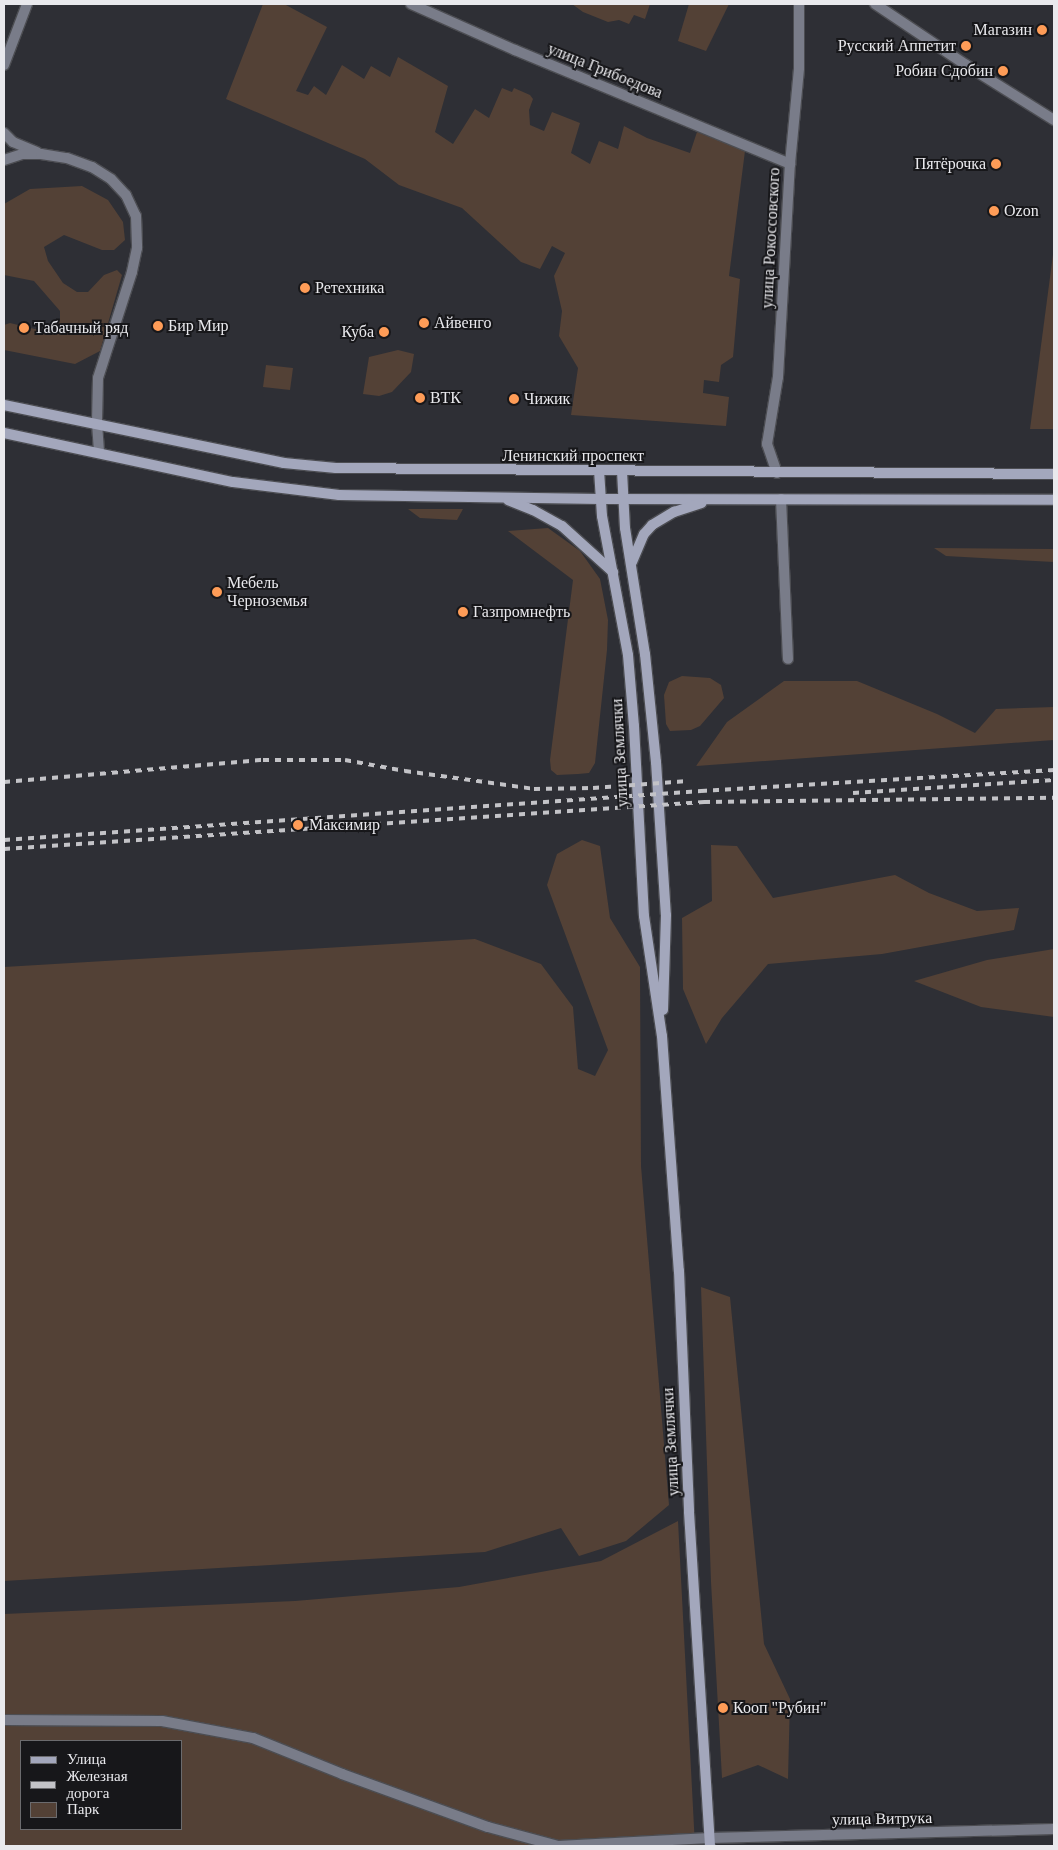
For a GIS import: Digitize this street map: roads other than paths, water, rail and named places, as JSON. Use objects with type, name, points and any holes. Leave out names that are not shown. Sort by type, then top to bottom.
[{"type":"main road","name":"Ленинский проспект","points":[[4,405],[284,464],[336,468],[1054,474]]},
{"type":"main road","points":[[4,433],[233,482],[339,494],[600,499],[1054,500]]},
{"type":"main road","name":"улица Землячки","points":[[599,470],[600,499],[623,624],[630,676],[644,916],[662,1036],[679,1271],[689,1512],[710,1842]]},
{"type":"main road","name":"улица Землячки","points":[[622,471],[622,499],[648,674],[666,914],[662,1036]]},
{"type":"main road","points":[[492,497],[519,504],[562,526],[612,572]]},
{"type":"main road","points":[[631,565],[644,534],[652,526],[674,512],[715,499]]},
{"type":"street","points":[[4,65],[27,4]]},
{"type":"street","name":"улица Грибоедова","points":[[411,4],[515,50],[790,164]]},
{"type":"street","name":"улица Рокоссовского","points":[[777,473],[767,444],[778,377],[790,164],[799,68],[799,4]]},
{"type":"street","points":[[875,4],[1054,120]]},
{"type":"street","points":[[4,133],[13,142],[40,154]]},
{"type":"street","points":[[4,160],[23,154],[40,154],[67,158],[92,167],[111,179],[126,195],[136,216],[137,248],[132,272],[98,378],[96,423],[99,452]]},
{"type":"street","points":[[781,499],[788,659]]},
{"type":"street","name":"улица Витрука","points":[[4,1720],[162,1721],[253,1738],[342,1774],[488,1827],[558,1846],[1054,1829]]},
{"type":"railway","points":[[4,782],[263,760],[345,760],[405,771],[534,789],[593,788],[688,781]]},
{"type":"railway","points":[[4,840],[701,791],[1054,770]]},
{"type":"railway","points":[[853,793],[1054,780]]},
{"type":"railway","points":[[4,849],[704,802],[1054,798]]},
{"type":"place","name":"Магазин","points":[[1042,30]]},
{"type":"place","name":"Русский Аппетит","points":[[966,46]]},
{"type":"place","name":"Робин Сдобин","points":[[1003,71]]},
{"type":"place","name":"Пятёрочка","points":[[996,164]]},
{"type":"place","name":"Ozon","points":[[994,211]]},
{"type":"place","name":"Ретехника","points":[[305,288]]},
{"type":"place","name":"Айвенго","points":[[424,323]]},
{"type":"place","name":"Бир Мир","points":[[158,326]]},
{"type":"place","name":"Табачный ряд","points":[[24,328]]},
{"type":"place","name":"Куба","points":[[384,332]]},
{"type":"place","name":"ВТК","points":[[420,398]]},
{"type":"place","name":"Чижик","points":[[514,399]]},
{"type":"place","name":"Мебель Черноземья","points":[[217,592]]},
{"type":"place","name":"Газпромнефть","points":[[463,612]]},
{"type":"place","name":"Максимир","points":[[298,825]]},
{"type":"place","name":"Кооп \"Рубин\"","points":[[723,1708]]}]
